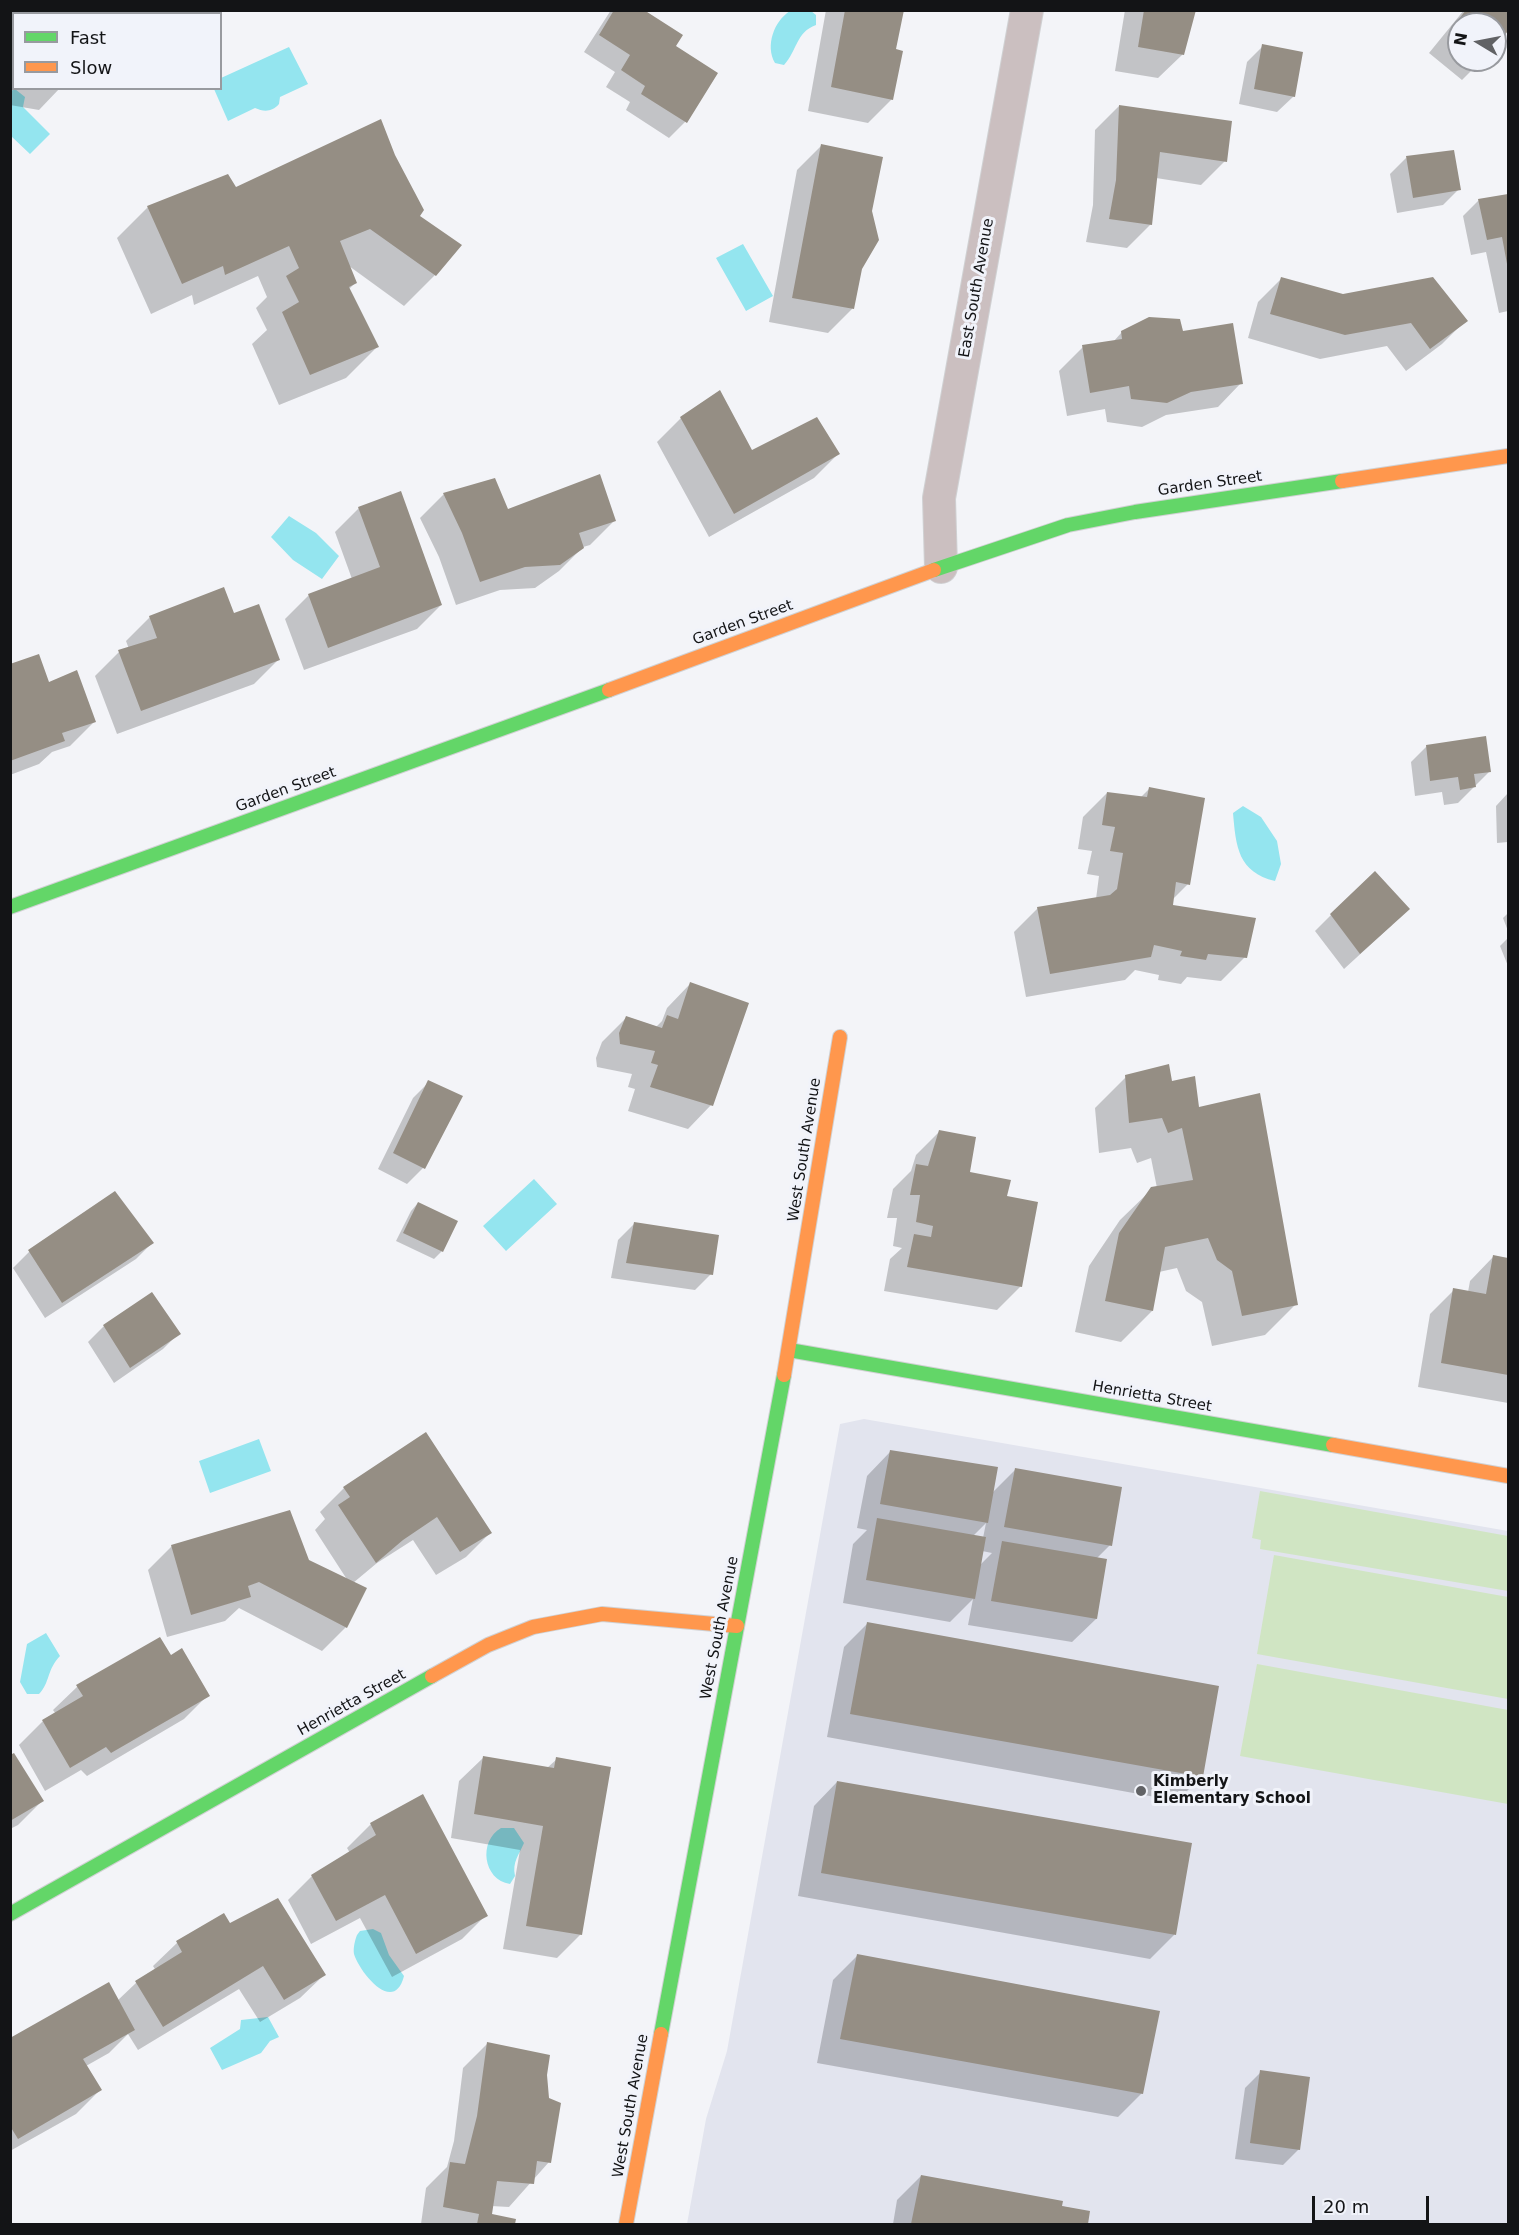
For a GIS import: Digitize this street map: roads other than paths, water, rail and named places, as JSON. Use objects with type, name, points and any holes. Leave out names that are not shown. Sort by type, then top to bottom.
[{"type":"street","name":"East South Avenue","points":[[941,567],[939,498],[1027,10]]},
{"type":"street","name":"Garden Street","points":[[10,907],[941,567],[1068,525],[1135,512],[1509,456]]},
{"type":"street","name":"West South Avenue","points":[[626,2224],[789,1350],[840,1036]]},
{"type":"street","name":"Henrietta Street","points":[[789,1350],[1509,1476]]},
{"type":"street","name":"Henrietta Street","points":[[10,1914],[478,1651],[533,1627],[602,1614],[737,1626]]},
{"type":"water","points":[[790,11],[811,11],[816,15],[816,25],[804,32],[784,65],[775,63],[771,42],[776,27],[784,15]]},
{"type":"water","points":[[289,47],[308,84],[280,97],[279,104],[274,109],[265,111],[255,108],[228,121],[214,90],[222,90],[222,78]]},
{"type":"water","points":[[16,90],[25,97],[23,107],[50,134],[30,154],[11,136],[11,91]]},
{"type":"water","points":[[743,244],[773,296],[746,311],[716,258]]},
{"type":"water","points":[[289,516],[316,533],[339,556],[322,579],[293,560],[271,537]]},
{"type":"water","points":[[1243,806],[1261,817],[1277,841],[1281,864],[1275,881],[1253,871],[1241,856],[1233,813]]},
{"type":"water","points":[[534,1179],[557,1204],[506,1251],[483,1226]]},
{"type":"water","points":[[259,1439],[271,1471],[210,1493],[199,1461]]},
{"type":"water","points":[[46,1633],[60,1656],[43,1690],[39,1694],[27,1694],[20,1682],[27,1644]]},
{"type":"water","points":[[501,1828],[514,1828],[524,1843],[515,1863],[515,1876],[510,1884],[494,1875],[487,1859],[489,1842]]},
{"type":"water","points":[[373,1929],[381,1933],[389,1955],[404,1976],[399,1987],[393,1992],[385,1991],[370,1980],[354,1954],[355,1942],[360,1931]]},
{"type":"water","points":[[268,2017],[279,2037],[270,2041],[261,2053],[222,2070],[210,2048],[240,2029],[241,2020]]},
{"type":"place","name":"Kimberly Elementary School","points":[[1141,1791]]}]
